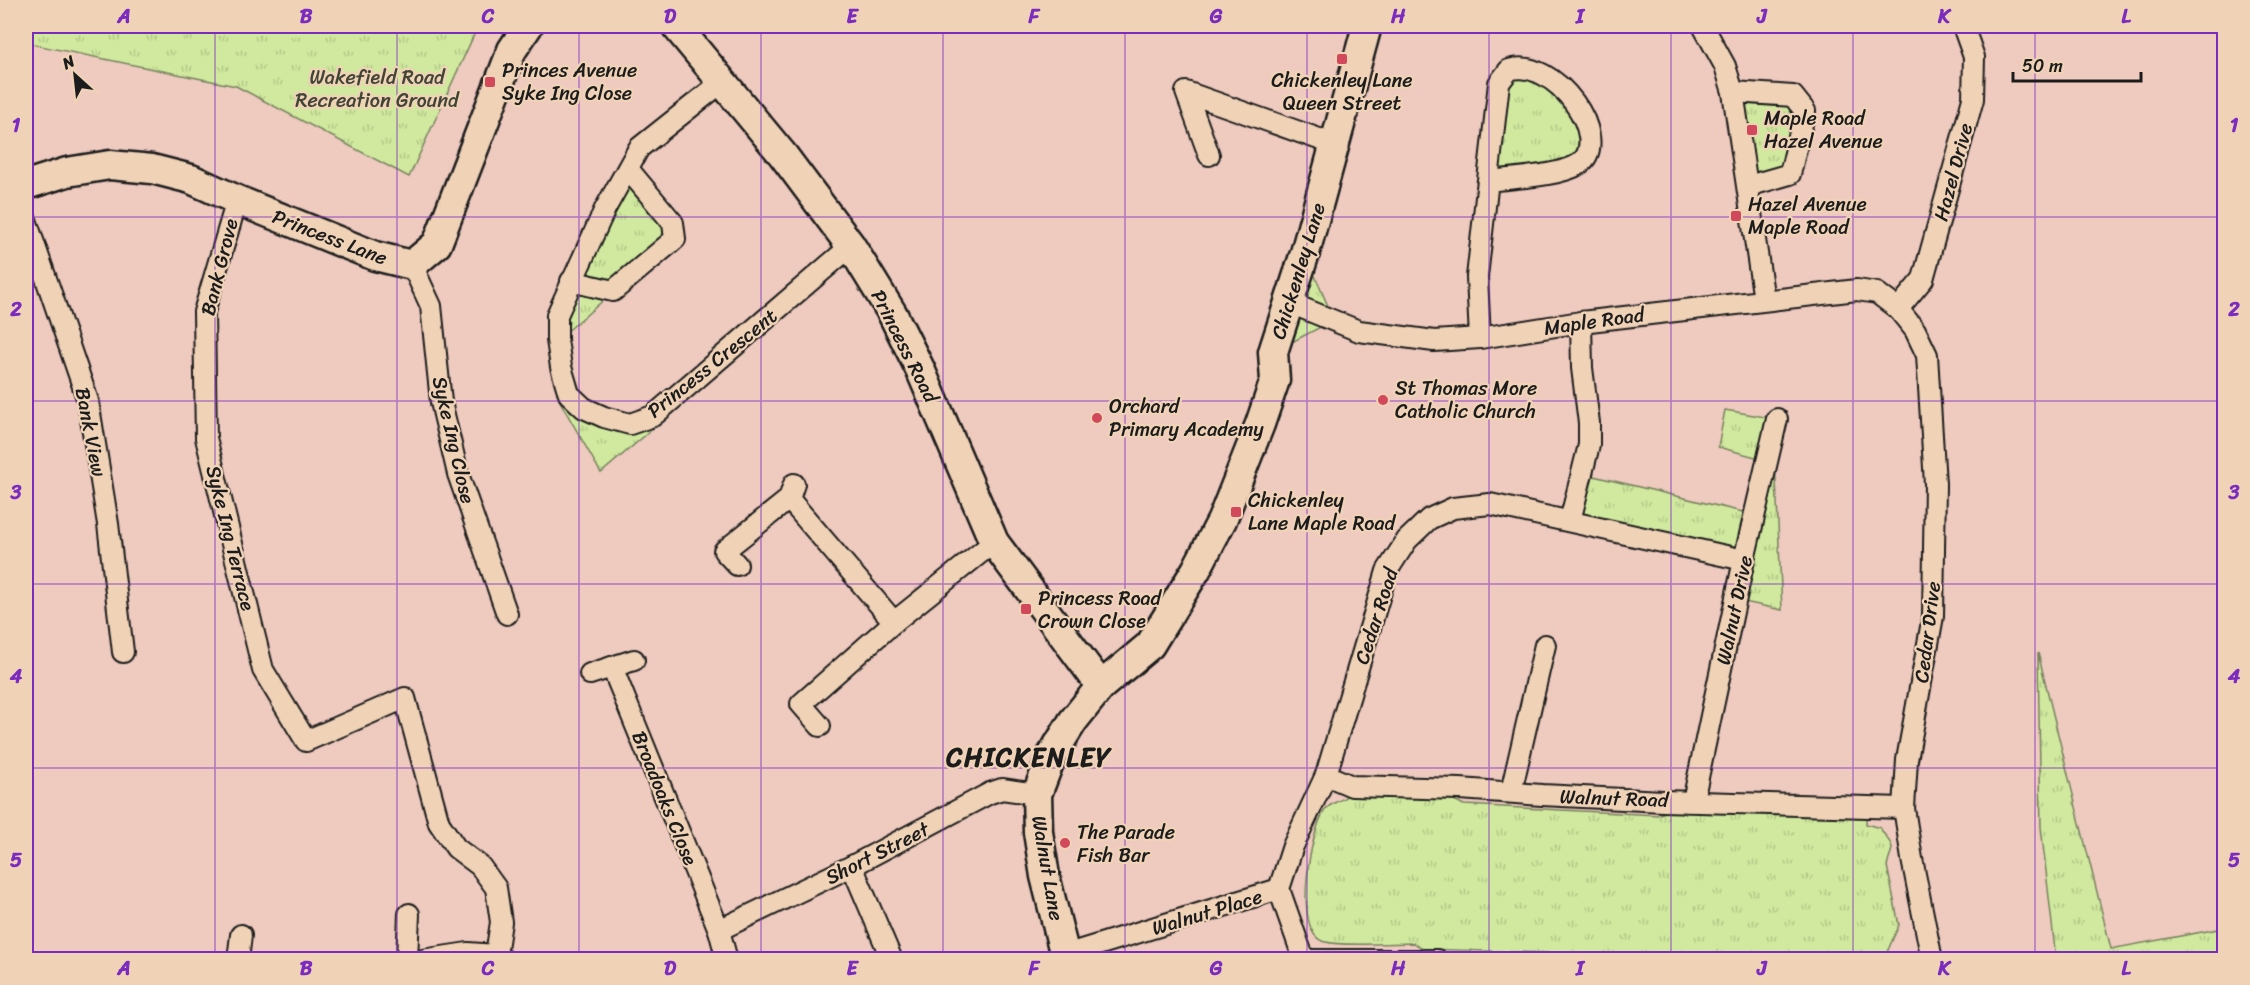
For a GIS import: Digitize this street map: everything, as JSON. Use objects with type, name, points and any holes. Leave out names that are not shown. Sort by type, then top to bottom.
[{"type":"street","name":"Princess Lane","points":[[26,186],[67,172],[110,165],[152,169],[191,179],[375,256],[412,265],[437,244],[512,50],[528,26]]},
{"type":"street","name":"Princess Road","points":[[676,26],[783,155],[851,246],[892,313],[920,369],[994,542],[1101,686]]},
{"type":"street","points":[[1703,26],[1725,66],[1733,92],[1764,300]]},
{"type":"street","name":"Hazel Drive","points":[[1898,309],[1923,279],[1973,99],[1974,57],[1963,26]]},
{"type":"street","name":"Chickenley Lane","points":[[1101,686],[1150,645],[1196,570],[1222,520],[1275,380],[1273,352],[1290,303],[1336,145],[1362,27]]},
{"type":"street","points":[[1480,338],[1477,277],[1499,83],[1509,69],[1524,67],[1532,69],[1552,79],[1574,101],[1583,116],[1588,134],[1586,156],[1579,164],[1566,170],[1489,181]]},
{"type":"street","name":"Princess Crescent","points":[[722,82],[639,148],[605,209],[557,315],[560,358],[569,394],[584,408],[604,417],[630,424],[652,416],[851,246]]},
{"type":"street","points":[[1209,155],[1186,92],[1336,145]]},
{"type":"street","points":[[1733,92],[1793,96],[1805,111],[1790,174],[1748,186]]},
{"type":"street","points":[[571,281],[613,291],[675,239],[673,223],[628,169]]},
{"type":"street","name":"Bank Grove","points":[[206,405],[204,312],[237,200]]},
{"type":"street","name":"Bank View","points":[[26,220],[88,401],[108,524],[123,652]]},
{"type":"street","name":"Syke Ing Close","points":[[412,265],[430,306],[441,402],[458,474],[507,614]]},
{"type":"street","name":"Maple Road","points":[[1290,303],[1359,331],[1434,341],[1480,338],[1581,322],[1857,290],[1877,293],[1898,309]]},
{"type":"street","name":"Cedar Drive","points":[[1898,309],[1915,330],[1927,355],[1935,484],[1933,616],[1907,760],[1904,808],[1911,860],[1932,960]]},
{"type":"street","points":[[1570,520],[1589,445],[1589,423],[1582,368],[1581,322]]},
{"type":"street","name":"Syke Ing Terrace","points":[[206,405],[206,438],[263,670],[306,741],[405,698],[439,823],[456,848],[480,866],[496,888],[501,922],[500,957]]},
{"type":"street","name":"Walnut Drive","points":[[1692,801],[1777,419]]},
{"type":"street","points":[[737,565],[724,551],[792,491],[894,622]]},
{"type":"street","name":"Cedar Road","points":[[1279,889],[1293,846],[1326,776],[1387,571],[1407,540],[1429,519],[1453,508],[1490,504],[1744,560]]},
{"type":"street","points":[[820,726],[801,705],[894,622],[994,542]]},
{"type":"street","points":[[1511,792],[1545,645]]},
{"type":"street","points":[[590,674],[634,660]]},
{"type":"street","name":"Broadoaks Close","points":[[612,667],[719,930],[727,960]]},
{"type":"street","name":"Walnut Lane","points":[[1066,957],[1045,876],[1038,832],[1036,794],[1052,755],[1101,686]]},
{"type":"street","name":"Walnut Road","points":[[1326,776],[1352,786],[1904,808]]},
{"type":"street","name":"Short Street","points":[[719,930],[852,866],[990,793],[1002,789],[1036,794]]},
{"type":"street","points":[[852,866],[892,960]]},
{"type":"street","points":[[1279,889],[1305,960],[1437,960]]},
{"type":"street","name":"Walnut Place","points":[[1066,957],[1279,889]]},
{"type":"street","points":[[407,960],[409,914]]},
{"type":"street","points":[[238,960],[241,935]]},
{"type":"street","points":[[422,960],[468,953],[500,957]]},
{"type":"green space","name":"Wakefield Road Recreation Ground","points":[[26,26],[478,26],[409,177],[236,86],[26,43]]},
{"type":"green space","points":[[1509,70],[1567,93],[1586,156],[1489,181]]},
{"type":"green space","points":[[1733,92],[1793,96],[1805,111],[1790,174],[1748,186]]},
{"type":"green space","points":[[628,169],[675,239],[557,340],[571,281]]},
{"type":"green space","points":[[1305,253],[1334,320],[1273,352]]},
{"type":"green space","points":[[569,394],[604,417],[653,416],[656,426],[601,473],[558,398]]},
{"type":"green space","points":[[1725,410],[1777,419],[1774,436],[1782,610],[1735,600],[1744,561],[1570,521],[1581,473],[1755,515],[1767,460],[1718,447]]},
{"type":"green space","points":[[2038,653],[2111,949],[2224,928],[2224,959],[2056,959],[2041,827]]},
{"type":"green space","points":[[1348,795],[1454,800],[1464,805],[1657,815],[1674,809],[1866,818],[1866,824],[1880,828],[1891,844],[1892,849],[1887,866],[1899,925],[1884,959],[1862,957],[1848,960],[1766,960],[1423,949],[1414,943],[1330,943],[1322,941],[1313,933],[1306,900],[1307,879],[1319,821],[1325,810]]},
{"type":"place","name":"Chickenley Lane Queen Street","points":[[1342,59]]},
{"type":"place","name":"Princes Avenue Syke Ing Close","points":[[490,82]]},
{"type":"place","name":"Maple Road Hazel Avenue","points":[[1752,130]]},
{"type":"place","name":"Hazel Avenue Maple Road","points":[[1736,216]]},
{"type":"place","name":"St Thomas More Catholic Church","points":[[1383,400]]},
{"type":"place","name":"Orchard Primary Academy","points":[[1097,418]]},
{"type":"place","name":"Chickenley Lane Maple Road","points":[[1236,512]]},
{"type":"place","name":"Princess Road Crown Close","points":[[1026,609]]},
{"type":"place","name":"The Parade Fish Bar","points":[[1065,843]]},
{"type":"district","name":"CHICKENLEY","points":[[1029,757]]}]
